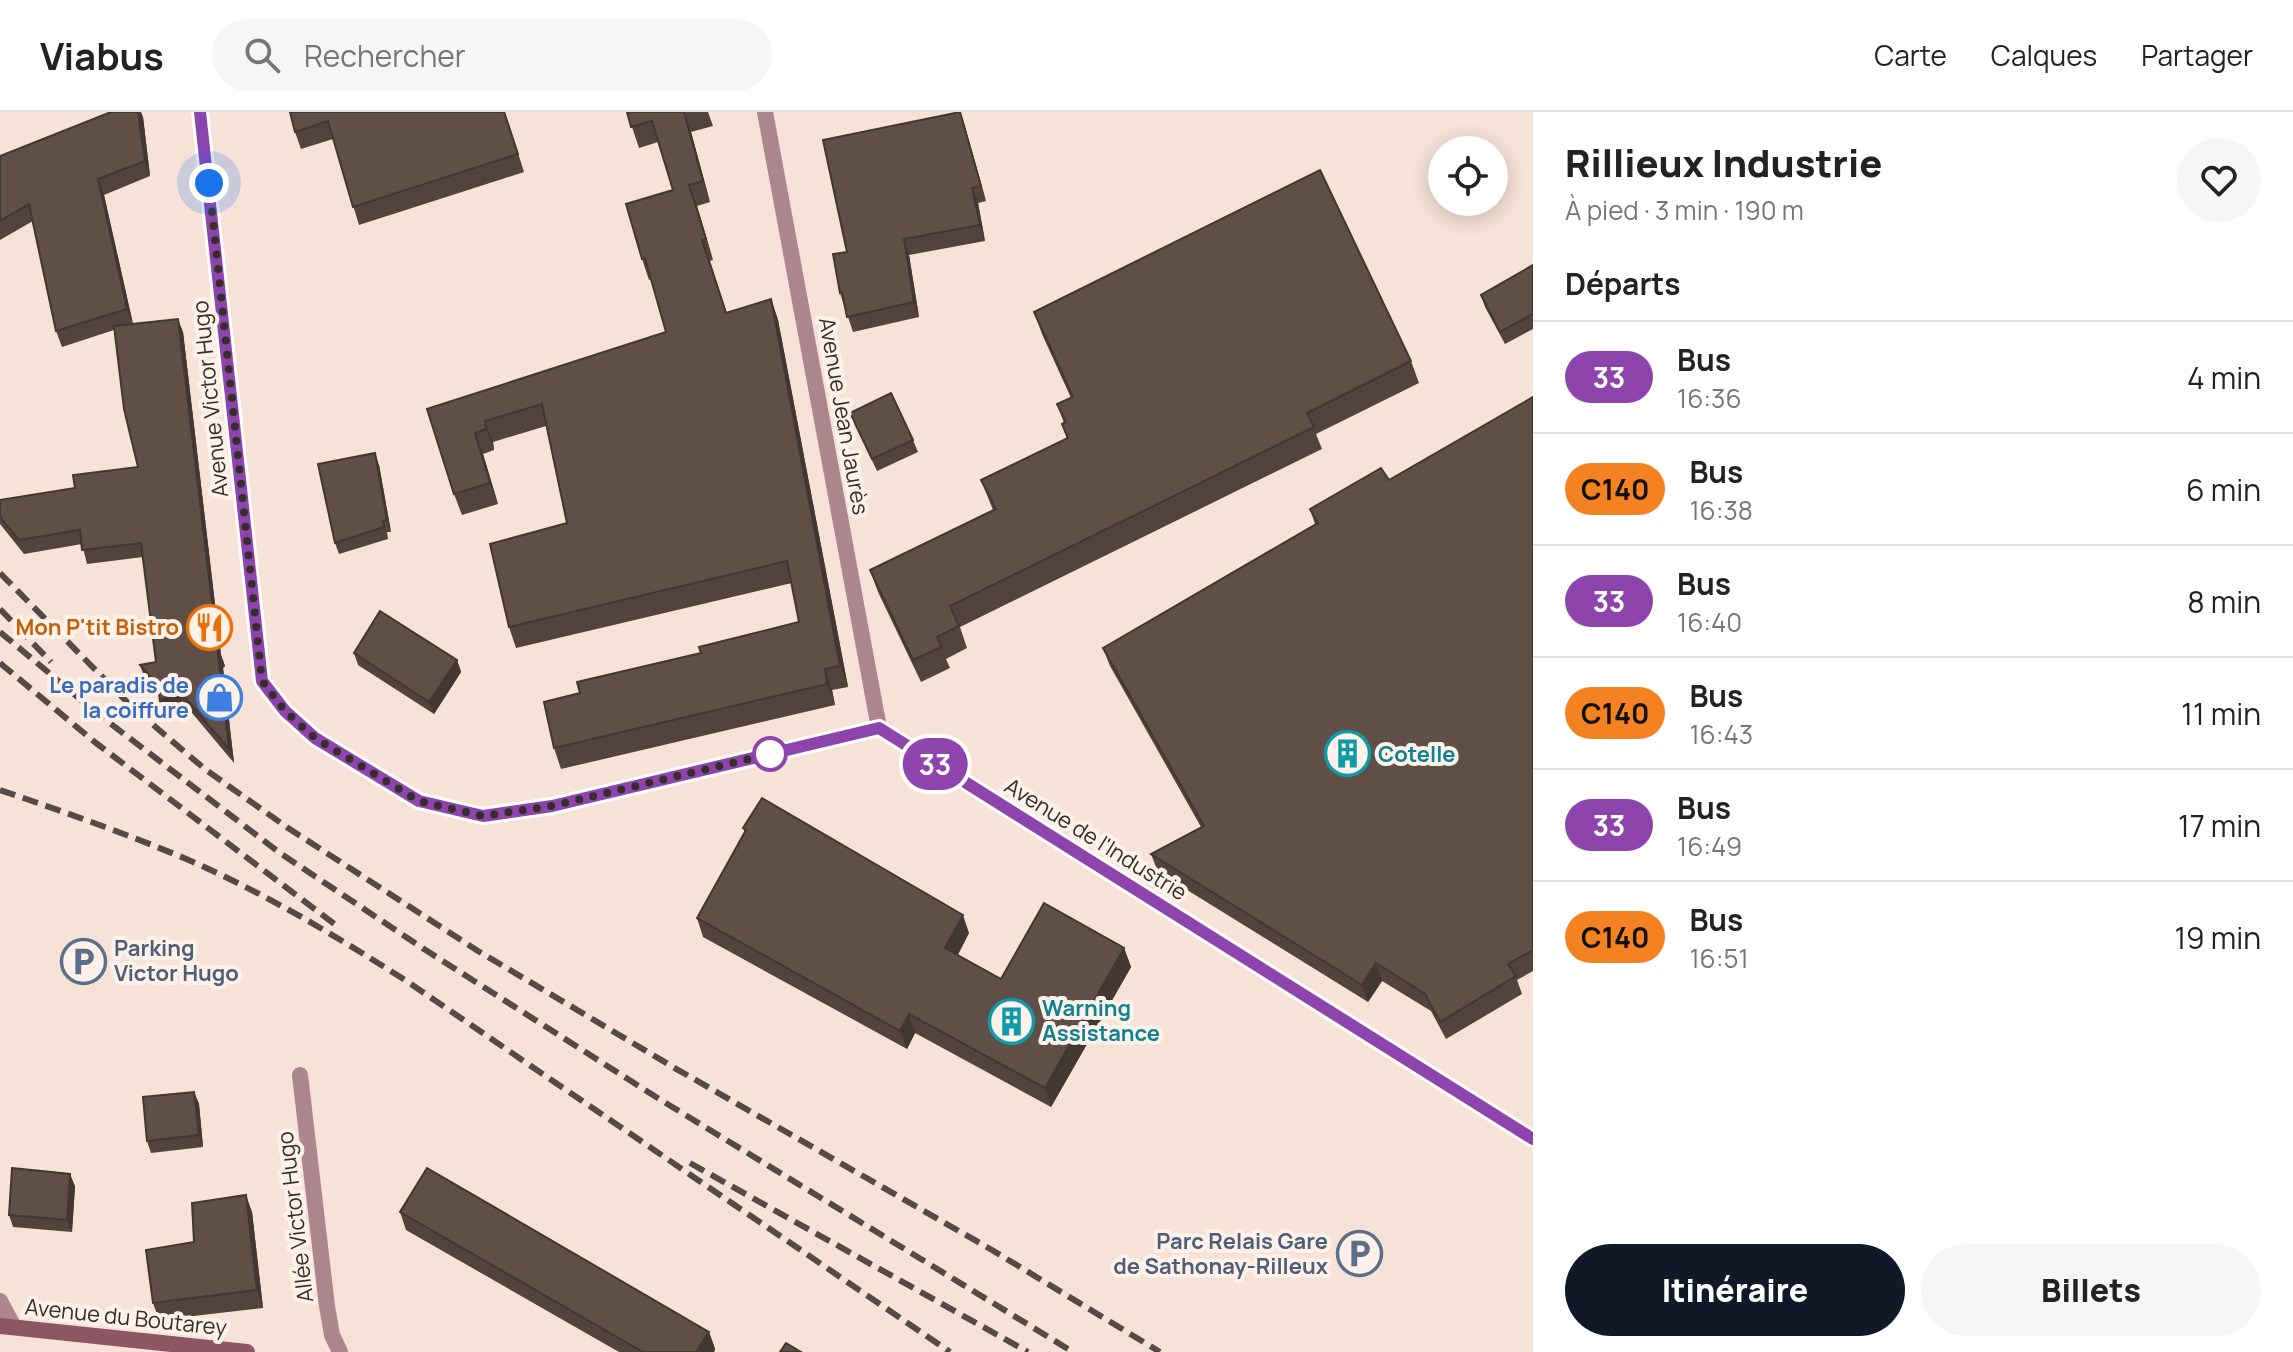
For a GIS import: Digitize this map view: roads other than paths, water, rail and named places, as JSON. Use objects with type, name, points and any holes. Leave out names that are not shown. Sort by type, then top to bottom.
[{"type":"street","name":"Avenue Victor Hugo","points":[[200,112],[262,681],[285,711],[315,738],[419,801],[483,816],[552,806],[879,728]]},
{"type":"street","name":"Avenue Jean Jaurès","points":[[765,112],[879,728]]},
{"type":"street","name":"Avenue de l'Industrie","points":[[879,728],[1533,1139]]},
{"type":"street","name":"Allée Victor Hugo","points":[[300,1075],[327,1306],[332,1335],[340,1352]]},
{"type":"street","points":[[0,1301],[7,1326]]},
{"type":"street","name":"Avenue du Boutarey","points":[[7,1326],[247,1352]]},
{"type":"railway","points":[[0,573],[131,706],[206,770],[288,828],[478,951],[992,1250],[1160,1352]]},
{"type":"railway","points":[[0,609],[51,662]]},
{"type":"railway","points":[[0,632],[98,714],[280,853],[656,1097],[1073,1352]]},
{"type":"railway","points":[[0,663],[96,743],[337,926]]},
{"type":"railway","points":[[0,790],[184,858],[271,900],[326,932],[408,982],[950,1352]]},
{"type":"railway","points":[[690,1163],[1028,1352]]},
{"type":"place","name":"Mon P'tit Bistro","points":[[210,627]]},
{"type":"place","name":"Le paradis de la coiffure","points":[[220,698]]},
{"type":"place","name":"Cotelle","points":[[1347,754]]},
{"type":"place","name":"Parking Victor Hugo","points":[[83,961]]},
{"type":"place","name":"Warning Assistance","points":[[1011,1021]]},
{"type":"place","name":"Parc Relais Gare de Sathonay-Rilleux","points":[[1359,1254]]}]
